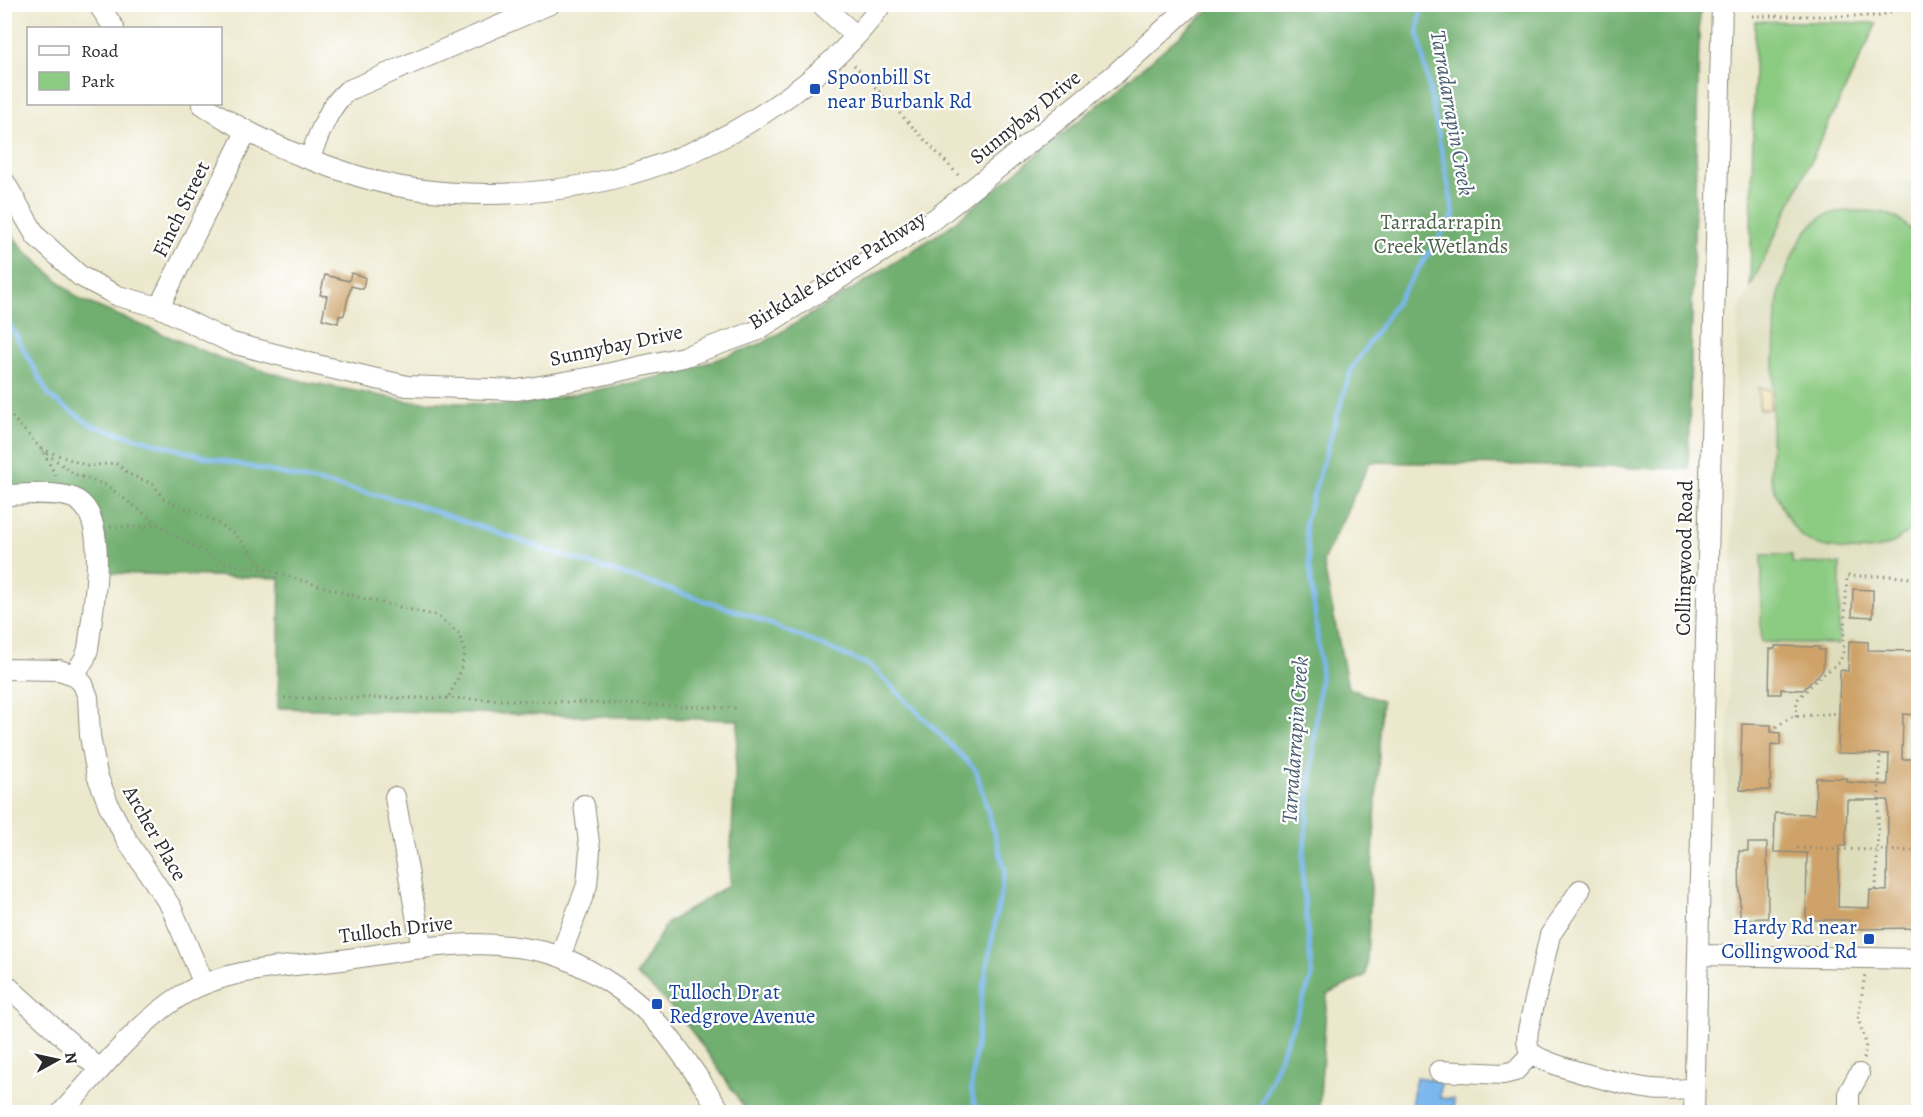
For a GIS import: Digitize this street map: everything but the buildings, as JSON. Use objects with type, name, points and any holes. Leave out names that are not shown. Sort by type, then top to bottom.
[{"type":"street","points":[[98,4],[113,27]]},
{"type":"street","points":[[309,159],[337,99],[347,91],[550,4]]},
{"type":"street","points":[[821,4],[856,36]]},
{"type":"street","points":[[204,105],[246,132],[333,169],[381,183],[413,189],[483,194],[522,193],[586,186],[690,154],[725,137],[769,110],[812,78],[856,36],[882,4]]},
{"type":"street","name":"Sunnybay Drive","points":[[4,181],[36,236],[80,276],[118,296],[159,307],[232,342],[317,366],[407,386],[518,390],[593,377],[683,357],[756,331],[936,218],[1115,74],[1192,4]]},
{"type":"street","name":"Collingwood Road","points":[[1694,1113],[1722,4]]},
{"type":"street","name":"Finch Street","points":[[159,307],[246,132]]},
{"type":"street","points":[[4,495],[67,495],[78,500],[94,523],[97,570],[88,649],[74,675],[59,670],[4,669]]},
{"type":"street","name":"Archer Place","points":[[74,675],[83,684],[88,697],[90,736],[97,775],[110,808],[128,842],[171,907],[204,984]]},
{"type":"street","points":[[395,797],[422,949]]},
{"type":"street","points":[[560,957],[586,885],[590,850],[584,805]]},
{"type":"street","points":[[1580,890],[1550,935],[1528,1030],[1527,1042],[1532,1053],[1539,1058],[1572,1070],[1652,1089],[1694,1089]]},
{"type":"street","name":"Tulloch Drive","points":[[62,1113],[100,1070],[160,1011],[204,984],[236,974],[472,944],[499,945],[560,957],[616,986],[660,1026],[694,1071],[721,1113]]},
{"type":"street","points":[[1699,954],[1918,959]]},
{"type":"street","points":[[4,982],[100,1070]]},
{"type":"street","points":[[1439,1071],[1503,1074],[1515,1071],[1532,1053]]},
{"type":"street","points":[[1849,1113],[1849,1092],[1859,1074]]},
{"type":"path","points":[[1752,16],[1879,16],[1899,9],[1918,11]]},
{"type":"path","points":[[854,65],[971,191]]},
{"type":"path","points":[[4,408],[42,450],[74,474],[106,485],[159,524],[224,563],[267,570],[358,597],[437,616],[459,634],[465,654],[458,678],[448,698]]},
{"type":"path","points":[[42,450],[67,495]]},
{"type":"path","points":[[42,450],[87,466],[115,463],[131,475],[153,484],[164,499],[209,518],[236,535],[267,570]]},
{"type":"path","points":[[94,523],[111,527],[140,527],[159,524]]},
{"type":"path","points":[[1796,717],[1797,700],[1817,679],[1840,662],[1844,652],[1847,576],[1891,576],[1918,579]]},
{"type":"path","points":[[284,698],[448,698],[737,708]]},
{"type":"path","points":[[1771,730],[1791,717],[1839,713]]},
{"type":"path","points":[[1876,890],[1880,754]]},
{"type":"path","points":[[1797,848],[1918,851]]},
{"type":"path","points":[[1859,1074],[1866,1043],[1858,1019],[1868,957]]},
{"type":"shaded area","points":[[1802,178],[1918,182],[1918,934],[1744,929],[1734,926],[1727,918],[1724,907],[1738,313]]},
{"type":"green space","name":"Tarradarrapin Creek Wetlands","points":[[1215,5],[1700,5],[1688,469],[1370,462],[1323,561],[1348,688],[1382,701],[1366,975],[1327,995],[1319,1112],[747,1112],[684,1021],[636,975],[667,923],[729,885],[738,720],[278,708],[280,578],[106,573],[103,526],[97,509],[5,486],[4,225],[24,250],[79,299],[225,360],[302,381],[408,401],[518,405],[687,370],[763,343],[946,229],[1119,88]]},
{"type":"green space","points":[[1755,21],[1877,23],[1750,288]]},
{"type":"green space","points":[[1845,211],[1878,212],[1895,217],[1911,230],[1918,240],[1918,517],[1912,527],[1898,540],[1880,548],[1862,550],[1830,548],[1804,538],[1798,533],[1783,509],[1770,474],[1776,310],[1781,286],[1791,259],[1813,224],[1824,216]]},
{"type":"green space","points":[[1762,555],[1792,555],[1792,563],[1840,564],[1839,644],[1761,642]]},
{"type":"sand","points":[[1759,388],[1770,389],[1770,409],[1759,409]]},
{"type":"water","points":[[1416,1077],[1441,1081],[1440,1098],[1454,1099],[1454,1112],[1410,1112]]},
{"type":"waterway","name":"Tarradarrapin Creek","points":[[1258,1112],[1312,977],[1302,872],[1321,670],[1305,522],[1351,370],[1454,215],[1418,31],[1422,4]]},
{"type":"waterway","points":[[4,314],[50,397],[93,426],[206,457],[408,502],[553,552],[746,614],[871,666],[976,770],[1005,870],[983,987],[971,1089],[976,1112]]},
{"type":"place","name":"Spoonbill St near Burbank Rd","points":[[815,89]]},
{"type":"place","name":"Hardy Rd near Collingwood Rd","points":[[1869,939]]},
{"type":"place","name":"Tulloch Dr at Redgrove Avenue","points":[[657,1004]]}]
